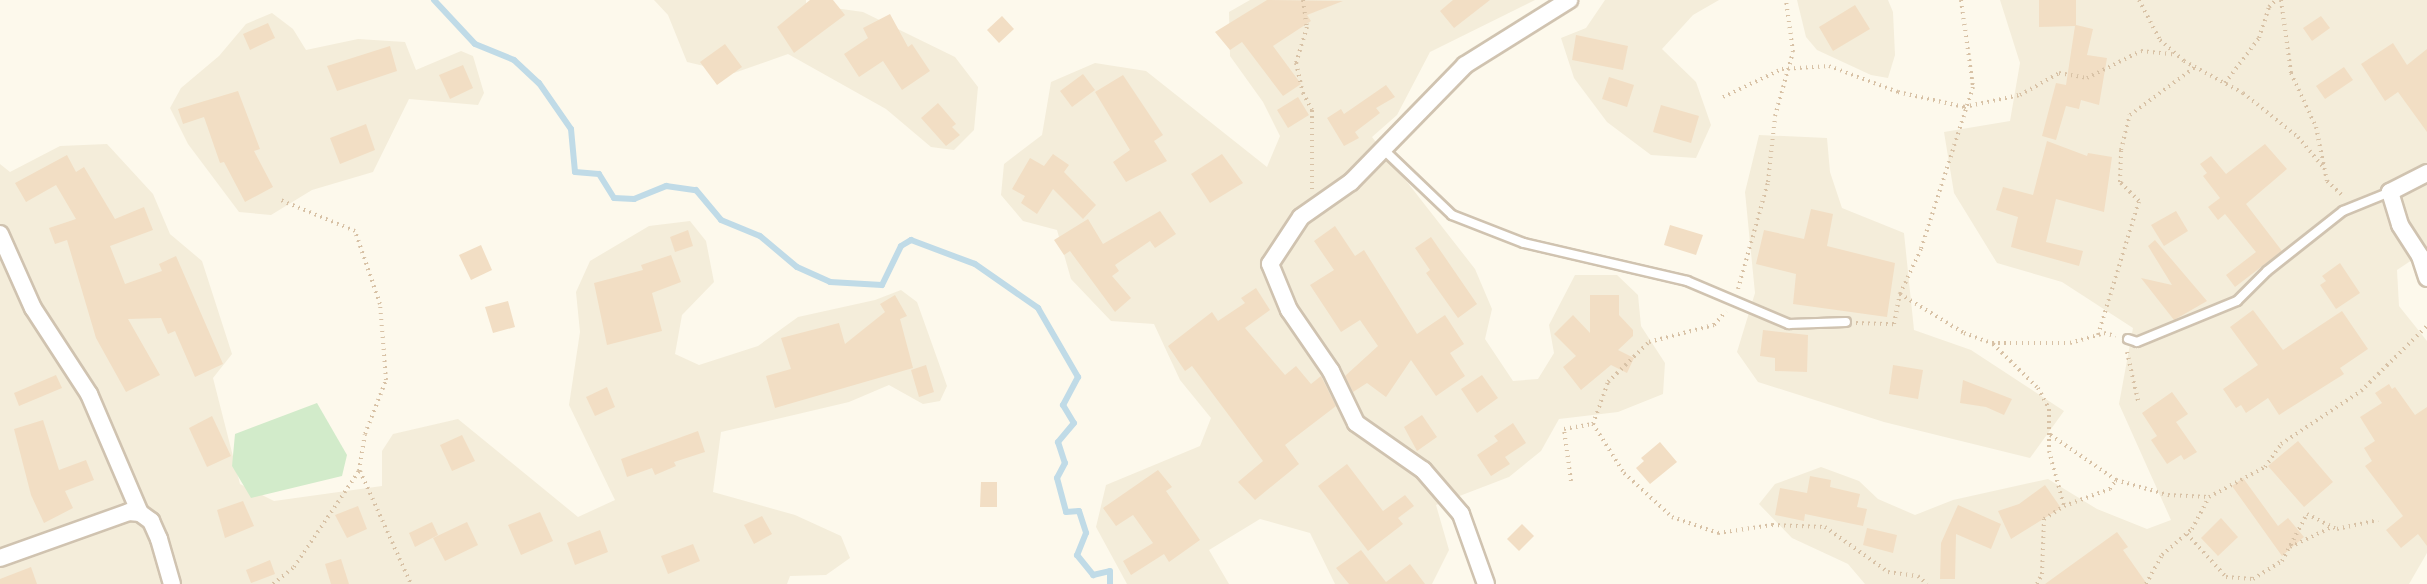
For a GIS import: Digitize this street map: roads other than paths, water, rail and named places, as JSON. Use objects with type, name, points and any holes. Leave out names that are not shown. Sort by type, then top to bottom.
[{"type":"street","points":[[1486,584],[1461,514],[1423,470],[1356,423],[1331,371],[1289,310],[1270,264],[1308,213],[1351,182],[1465,65],[1561,2]]},
{"type":"street","points":[[2427,173],[2390,192],[2400,225],[2420,256],[2427,278]]},
{"type":"street","points":[[0,234],[33,308],[89,394],[140,513],[151,521],[159,539],[172,584]]},
{"type":"street","points":[[0,558],[129,512],[140,513]]},
{"type":"lane","points":[[1384,150],[1452,215],[1524,243],[1687,282],[1789,324],[1846,322]]},
{"type":"lane","points":[[2128,339],[2137,342],[2237,301],[2267,271],[2353,206],[2390,192]]},
{"type":"waterway","points":[[434,0],[475,44],[514,60],[539,83],[571,129],[575,172],[599,174],[614,198],[634,199],[666,186],[696,190],[721,220],[760,236],[797,267],[830,282],[882,285],[901,246],[911,240],[975,264],[1038,308],[1078,377],[1063,405],[1074,423],[1058,442],[1065,463],[1057,478],[1066,512],[1079,511],[1086,533],[1077,555],[1093,575],[1110,571],[1110,584]]}]
